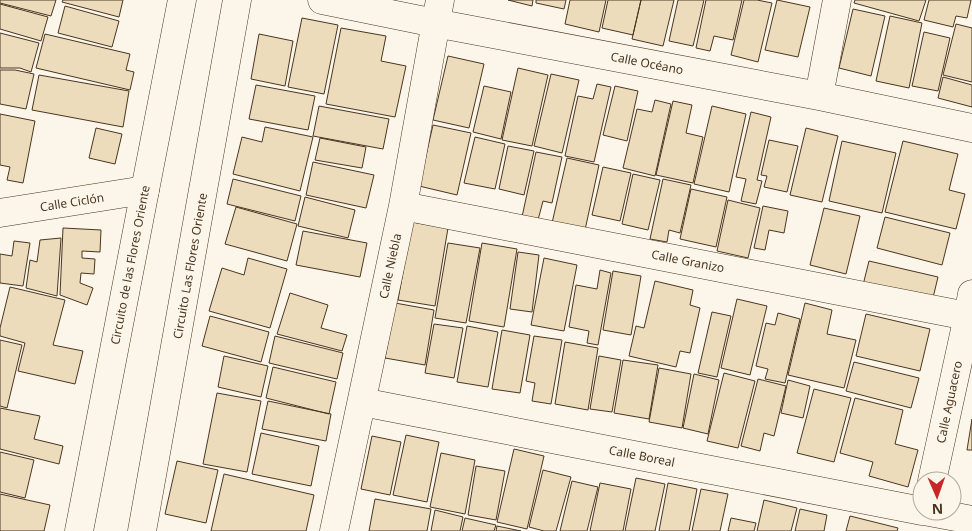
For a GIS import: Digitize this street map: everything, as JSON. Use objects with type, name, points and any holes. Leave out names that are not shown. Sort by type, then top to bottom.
[{"type":"street","name":"Circuito de las Flores Oriente","points":[[79,531],[182,0]]},
{"type":"street","name":"Circuito Las Flores Oriente","points":[[142,531],[237,0]]},
{"type":"street","name":"Calle Océano","points":[[322,0],[438,11],[972,128]]},
{"type":"street","points":[[819,96],[837,0]]},
{"type":"street","name":"Calle Niebla","points":[[334,531],[403,206],[438,11]]},
{"type":"street","name":"Calle Ciclón","points":[[0,213],[144,190]]},
{"type":"street","name":"Calle Granizo","points":[[403,206],[971,309]]},
{"type":"street","name":"Calle Aguacero","points":[[934,471],[971,309]]},
{"type":"street","name":"Calle Boreal","points":[[362,402],[912,509]]},
{"type":"building","points":[[0,0],[56,0],[51,16],[0,3]]},
{"type":"building","points":[[63,0],[123,0],[119,17],[62,2]]},
{"type":"building","points":[[508,0],[533,0],[532,6]]},
{"type":"building","points":[[536,0],[566,0],[564,9],[536,3]]},
{"type":"building","points":[[570,0],[606,0],[599,32],[565,24]]},
{"type":"building","points":[[608,0],[641,0],[633,35],[602,28]]},
{"type":"building","points":[[641,0],[674,0],[663,46],[632,39]]},
{"type":"building","points":[[678,0],[704,0],[693,46],[669,41]]},
{"type":"building","points":[[706,0],[742,0],[733,40],[714,36],[710,51],[696,48]]},
{"type":"building","points":[[744,0],[772,3],[758,62],[731,55]]},
{"type":"building","points":[[777,0],[810,7],[798,57],[765,50]]},
{"type":"building","points":[[855,0],[926,0],[919,21],[854,3]]},
{"type":"building","points":[[929,0],[971,0],[967,18],[956,16],[953,27],[924,20]]},
{"type":"building","points":[[0,4],[48,17],[41,41],[0,29]]},
{"type":"building","points":[[65,6],[119,21],[112,47],[58,33]]},
{"type":"building","points":[[853,9],[885,16],[871,76],[839,68]]},
{"type":"building","points":[[890,16],[922,23],[909,88],[876,81]]},
{"type":"building","points":[[302,18],[338,25],[324,94],[288,87]]},
{"type":"building","points":[[956,24],[972,28],[972,82],[943,75]]},
{"type":"building","points":[[341,28],[386,36],[381,61],[406,66],[395,117],[326,104]]},
{"type":"building","points":[[924,32],[950,38],[938,91],[912,86]]},
{"type":"building","points":[[0,33],[39,43],[31,72],[20,68],[0,68]]},
{"type":"building","points":[[45,34],[130,54],[126,70],[134,72],[130,90],[36,68]]},
{"type":"building","points":[[259,34],[293,41],[285,86],[251,79]]},
{"type":"building","points":[[448,56],[484,64],[469,128],[433,120]]},
{"type":"building","points":[[518,68],[548,75],[532,146],[502,140]]},
{"type":"building","points":[[0,70],[15,70],[34,74],[26,109],[0,104]]},
{"type":"building","points":[[551,74],[579,80],[562,153],[534,146]]},
{"type":"building","points":[[39,75],[129,91],[123,127],[32,110]]},
{"type":"building","points":[[943,77],[972,85],[972,107],[938,98]]},
{"type":"building","points":[[597,84],[611,87],[594,162],[565,156],[578,96],[593,99]]},
{"type":"building","points":[[256,85],[315,96],[308,130],[249,119]]},
{"type":"building","points":[[484,86],[511,92],[501,139],[473,132]]},
{"type":"building","points":[[615,86],[638,91],[627,141],[603,135]]},
{"type":"building","points":[[655,100],[671,104],[655,176],[623,168],[637,109],[652,112]]},
{"type":"building","points":[[673,101],[692,105],[686,133],[703,137],[693,183],[656,175]]},
{"type":"building","points":[[319,106],[389,119],[383,149],[313,136]]},
{"type":"building","points":[[712,106],[746,114],[729,192],[694,184]]},
{"type":"building","points":[[751,112],[771,117],[757,180],[762,181],[756,204],[741,201],[746,179],[736,177]]},
{"type":"building","points":[[0,114],[35,121],[23,183],[7,180],[10,167],[0,165]]},
{"type":"building","points":[[433,125],[471,133],[457,195],[419,186]]},
{"type":"building","points":[[265,127],[313,137],[300,191],[233,174],[242,137],[262,142]]},
{"type":"building","points":[[96,128],[122,134],[115,164],[89,158]]},
{"type":"building","points":[[806,128],[838,136],[822,202],[790,195]]},
{"type":"building","points":[[475,137],[505,144],[495,189],[464,183]]},
{"type":"building","points":[[320,138],[366,147],[362,168],[315,160]]},
{"type":"building","points":[[769,140],[798,146],[787,192],[764,187],[767,176],[761,175]]},
{"type":"building","points":[[842,141],[896,153],[882,213],[829,201]]},
{"type":"building","points":[[903,141],[958,154],[949,190],[965,194],[956,229],[885,212]]},
{"type":"building","points":[[508,146],[534,151],[524,195],[499,189]]},
{"type":"building","points":[[536,152],[562,157],[552,203],[543,201],[538,220],[522,217]]},
{"type":"building","points":[[567,158],[599,165],[585,230],[552,223]]},
{"type":"building","points":[[313,162],[374,175],[366,208],[306,195]]},
{"type":"building","points":[[603,167],[631,173],[620,221],[592,215]]},
{"type":"building","points":[[633,174],[660,180],[648,230],[622,224]]},
{"type":"building","points":[[233,179],[301,196],[295,221],[227,204]]},
{"type":"building","points":[[663,179],[691,185],[680,233],[669,230],[667,242],[650,239]]},
{"type":"building","points":[[691,189],[727,197],[716,247],[680,239]]},
{"type":"building","points":[[305,197],[355,210],[348,238],[298,226]]},
{"type":"building","points":[[728,200],[760,208],[748,258],[717,251]]},
{"type":"building","points":[[763,206],[788,211],[784,233],[769,230],[765,250],[754,248]]},
{"type":"building","points":[[236,207],[297,224],[287,261],[225,244]]},
{"type":"building","points":[[824,208],[860,216],[846,274],[810,265]]},
{"type":"building","points":[[885,217],[950,233],[942,265],[877,248]]},
{"type":"building","points":[[412,222],[448,228],[435,306],[398,300]]},
{"type":"building","points":[[63,228],[101,230],[100,252],[82,251],[82,258],[95,259],[94,274],[81,273],[80,283],[93,288],[87,305],[60,295]]},
{"type":"building","points":[[303,231],[367,243],[360,277],[296,265]]},
{"type":"building","points":[[61,238],[57,296],[26,288],[30,260],[37,262],[40,240]]},
{"type":"building","points":[[14,241],[30,243],[23,286],[0,283],[0,254],[12,256]]},
{"type":"building","points":[[448,243],[480,248],[466,323],[435,318]]},
{"type":"building","points":[[482,243],[517,249],[504,327],[469,321]]},
{"type":"building","points":[[518,252],[539,255],[532,312],[510,309]]},
{"type":"building","points":[[248,258],[287,269],[270,328],[209,311],[222,268],[244,275]]},
{"type":"building","points":[[544,258],[577,265],[564,331],[531,325]]},
{"type":"building","points":[[869,261],[938,277],[932,302],[863,285]]},
{"type":"building","points":[[600,270],[611,273],[598,345],[587,343],[589,331],[569,327],[576,285],[597,289]]},
{"type":"building","points":[[613,271],[641,276],[631,335],[603,330]]},
{"type":"building","points":[[655,281],[693,290],[690,305],[700,308],[690,353],[680,351],[676,367],[629,356],[636,326],[644,328]]},
{"type":"building","points":[[10,287],[65,300],[53,345],[83,351],[75,384],[18,371],[25,343],[0,336],[0,328]]},
{"type":"building","points":[[290,293],[328,305],[321,328],[347,335],[342,351],[277,334]]},
{"type":"building","points":[[737,299],[767,306],[750,375],[721,368]]},
{"type":"building","points":[[395,303],[434,310],[425,365],[385,358]]},
{"type":"building","points":[[805,303],[832,310],[827,334],[856,340],[844,388],[788,375]]},
{"type":"building","points":[[712,312],[731,316],[717,377],[698,373]]},
{"type":"building","points":[[778,313],[800,319],[785,383],[765,379],[768,369],[756,366],[766,323],[775,325]]},
{"type":"building","points":[[866,314],[930,329],[920,371],[856,356]]},
{"type":"building","points":[[210,316],[269,332],[261,362],[202,346]]},
{"type":"building","points":[[434,324],[463,328],[454,378],[425,373]]},
{"type":"building","points":[[467,326],[498,332],[488,387],[457,382]]},
{"type":"building","points":[[502,330],[530,335],[520,393],[492,389]]},
{"type":"building","points":[[275,336],[343,353],[337,379],[269,363]]},
{"type":"building","points":[[534,336],[562,340],[551,404],[532,401],[535,383],[526,381]]},
{"type":"building","points":[[0,340],[22,345],[7,408],[0,406]]},
{"type":"building","points":[[565,342],[598,348],[588,410],[555,404]]},
{"type":"building","points":[[224,356],[268,366],[261,397],[218,387]]},
{"type":"building","points":[[599,356],[621,360],[612,412],[590,409]]},
{"type":"building","points":[[623,360],[658,365],[649,419],[614,413]]},
{"type":"building","points":[[854,362],[919,378],[911,408],[846,391]]},
{"type":"building","points":[[273,367],[336,382],[329,414],[266,398]]},
{"type":"building","points":[[659,368],[691,374],[682,428],[649,422]]},
{"type":"building","points":[[724,373],[755,381],[738,448],[707,441]]},
{"type":"building","points":[[694,374],[719,380],[708,434],[683,428]]},
{"type":"building","points":[[758,379],[786,386],[774,436],[764,433],[760,451],[741,446]]},
{"type":"building","points":[[788,380],[810,386],[803,418],[781,413]]},
{"type":"building","points":[[814,389],[851,398],[834,462],[797,453]]},
{"type":"building","points":[[217,393],[261,401],[247,472],[203,464]]},
{"type":"building","points":[[855,398],[903,410],[895,444],[918,450],[908,487],[869,476],[873,462],[840,453]]},
{"type":"building","points":[[268,401],[331,414],[326,441],[262,429]]},
{"type":"building","points":[[0,408],[40,416],[34,439],[63,446],[59,464],[0,449]]},
{"type":"building","points":[[972,419],[972,450],[967,450]]},
{"type":"building","points":[[261,433],[319,446],[311,486],[252,474]]},
{"type":"building","points":[[406,435],[439,442],[427,502],[393,495]]},
{"type":"building","points":[[372,436],[401,442],[390,495],[361,489]]},
{"type":"building","points":[[514,449],[544,456],[527,529],[497,522]]},
{"type":"building","points":[[0,452],[34,460],[25,498],[0,492]]},
{"type":"building","points":[[441,453],[475,460],[465,514],[430,507]]},
{"type":"building","points":[[177,461],[218,470],[206,523],[165,514]]},
{"type":"building","points":[[476,466],[505,471],[496,520],[468,515]]},
{"type":"building","points":[[543,470],[571,477],[556,531],[544,531],[529,527]]},
{"type":"building","points":[[224,474],[314,495],[306,531],[211,531]]},
{"type":"building","points":[[636,478],[665,484],[655,531],[625,531]]},
{"type":"building","points":[[572,481],[598,487],[587,531],[560,531]]},
{"type":"building","points":[[600,483],[631,489],[623,531],[590,531]]},
{"type":"building","points":[[668,483],[697,489],[689,531],[659,531]]},
{"type":"building","points":[[701,489],[728,494],[720,531],[692,531]]},
{"type":"building","points":[[0,494],[50,505],[44,531],[0,531]]},
{"type":"building","points":[[375,499],[431,509],[427,531],[369,531]]},
{"type":"building","points":[[764,500],[797,508],[791,531],[757,531]]},
{"type":"building","points":[[800,509],[827,515],[824,531],[795,531]]},
{"type":"building","points":[[435,510],[463,517],[460,531],[431,531]]},
{"type":"building","points":[[850,516],[898,528],[897,531],[846,531]]},
{"type":"building","points":[[465,518],[496,525],[494,531],[462,531]]},
{"type":"building","points":[[731,518],[756,523],[754,531],[728,531]]},
{"type":"building","points":[[497,526],[521,531],[496,531]]}]
